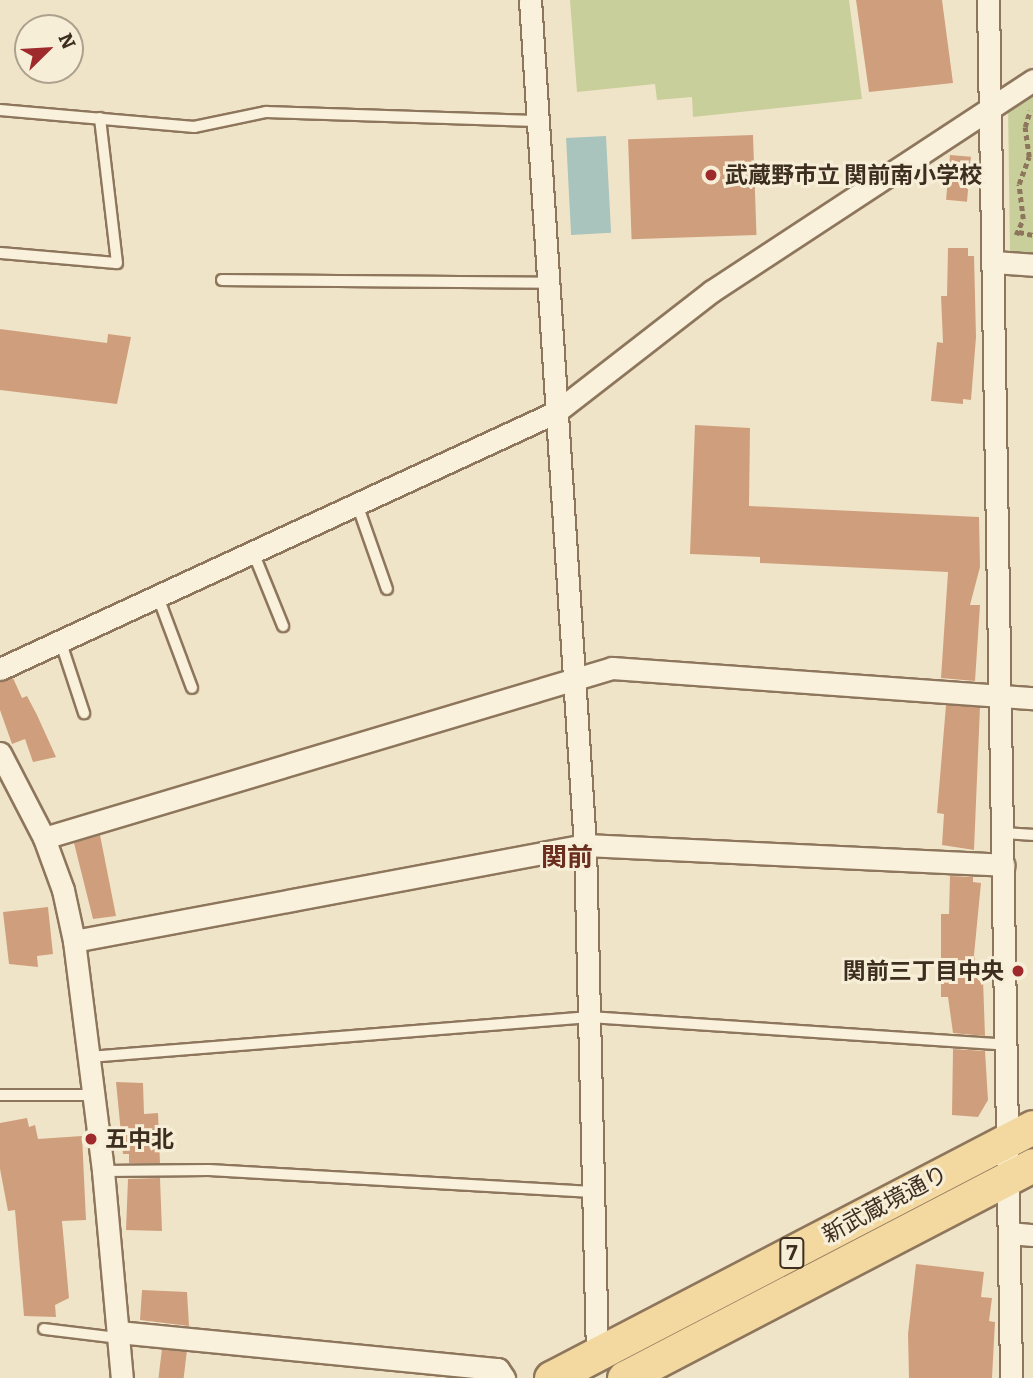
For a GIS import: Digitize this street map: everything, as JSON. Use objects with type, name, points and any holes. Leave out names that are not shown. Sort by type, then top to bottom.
[{"type":"main road","name":"新武蔵境通り","points":[[551,1378],[1020,1134]]},
{"type":"main road","name":"新武蔵境通り","points":[[624,1378],[1020,1171]]},
{"type":"street","points":[[530,0],[545,283],[585,845],[597,1354]]},
{"type":"street","points":[[988,0],[1003,696],[1007,1045],[1020,1134],[1020,1171],[1009,1233],[1011,1378]]},
{"type":"street","points":[[0,669],[556,412],[712,291],[1033,80]]},
{"type":"street","points":[[993,262],[1033,265]]},
{"type":"street","points":[[44,838],[612,668],[1033,698]]},
{"type":"street","points":[[0,753],[44,838],[63,890],[74,941],[103,1171],[122,1378]]},
{"type":"street","points":[[74,941],[585,845],[1004,865]]},
{"type":"street","points":[[1009,1233],[1033,1235]]},
{"type":"street","points":[[118,1335],[498,1369],[504,1378]]},
{"type":"lane","points":[[0,110],[194,127],[266,111],[536,121]]},
{"type":"lane","points":[[0,253],[117,264],[100,118]]},
{"type":"lane","points":[[222,280],[545,283]]},
{"type":"lane","points":[[356,503],[387,589]]},
{"type":"lane","points":[[253,552],[283,625]]},
{"type":"lane","points":[[158,597],[192,688]]},
{"type":"lane","points":[[61,643],[84,713]]},
{"type":"lane","points":[[1004,833],[1033,835]]},
{"type":"lane","points":[[89,1056],[590,1017],[1007,1045]]},
{"type":"lane","points":[[0,1095],[94,1095]]},
{"type":"lane","points":[[103,1171],[264,1172],[592,1192]]},
{"type":"lane","points":[[44,1329],[118,1335]]},
{"type":"path","points":[[1033,107],[1026,118],[1029,157],[1019,184],[1024,209],[1018,234],[1033,235]]},
{"type":"green space","points":[[570,0],[849,0],[862,99],[693,117],[692,97],[657,100],[655,84],[577,92]]},
{"type":"green space","points":[[1033,90],[1033,254],[1010,252],[1008,106]]},
{"type":"water","points":[[606,136],[611,233],[571,235],[566,138]]},
{"type":"building","points":[[856,0],[942,0],[953,83],[869,92]]},
{"type":"building","points":[[753,135],[756,235],[632,239],[628,139]]},
{"type":"building","points":[[950,155],[971,157],[967,202],[946,200]]},
{"type":"building","points":[[948,248],[968,248],[968,256],[974,256],[976,337],[971,400],[963,399],[963,404],[931,401],[937,342],[943,343],[941,296],[947,296]]},
{"type":"building","points":[[0,329],[107,343],[108,334],[131,337],[117,404],[0,390]]},
{"type":"building","points":[[695,425],[750,428],[749,506],[979,517],[980,567],[970,605],[980,605],[975,681],[941,678],[948,572],[760,563],[760,557],[690,554]]},
{"type":"building","points":[[13,678],[22,698],[27,696],[56,757],[33,762],[25,739],[12,744],[0,710],[0,682]]},
{"type":"building","points":[[946,705],[980,707],[974,850],[942,845],[944,814],[937,813]]},
{"type":"building","points":[[100,835],[116,916],[93,919],[74,843]]},
{"type":"building","points":[[950,876],[973,877],[973,882],[981,883],[974,955],[978,980],[983,979],[985,1036],[953,1033],[948,997],[941,997],[941,914],[949,914]]},
{"type":"building","points":[[48,907],[53,954],[37,956],[38,967],[9,964],[3,912]]},
{"type":"building","points":[[953,1049],[985,1051],[988,1100],[978,1117],[952,1115]]},
{"type":"building","points":[[116,1082],[143,1083],[144,1114],[158,1113],[160,1163],[129,1163],[129,1154],[123,1154]]},
{"type":"building","points":[[27,1118],[29,1127],[35,1125],[38,1139],[82,1136],[86,1220],[62,1221],[69,1298],[55,1305],[56,1317],[24,1316],[15,1210],[8,1211],[0,1169],[0,1123]]},
{"type":"building","points":[[160,1178],[162,1231],[126,1230],[128,1179]]},
{"type":"building","points":[[916,1264],[984,1272],[981,1297],[992,1298],[989,1321],[995,1322],[992,1378],[909,1378],[908,1334]]},
{"type":"building","points":[[142,1290],[187,1292],[189,1326],[140,1320]]},
{"type":"building","points":[[162,1349],[187,1352],[184,1378],[158,1378]]},
{"type":"place","name":"武蔵野市立 関前南小学校","points":[[711,175]]},
{"type":"place","name":"関前三丁目中央","points":[[1018,971]]},
{"type":"place","name":"五中北","points":[[91,1139]]},
{"type":"district","name":"関前","points":[[567,858]]}]
